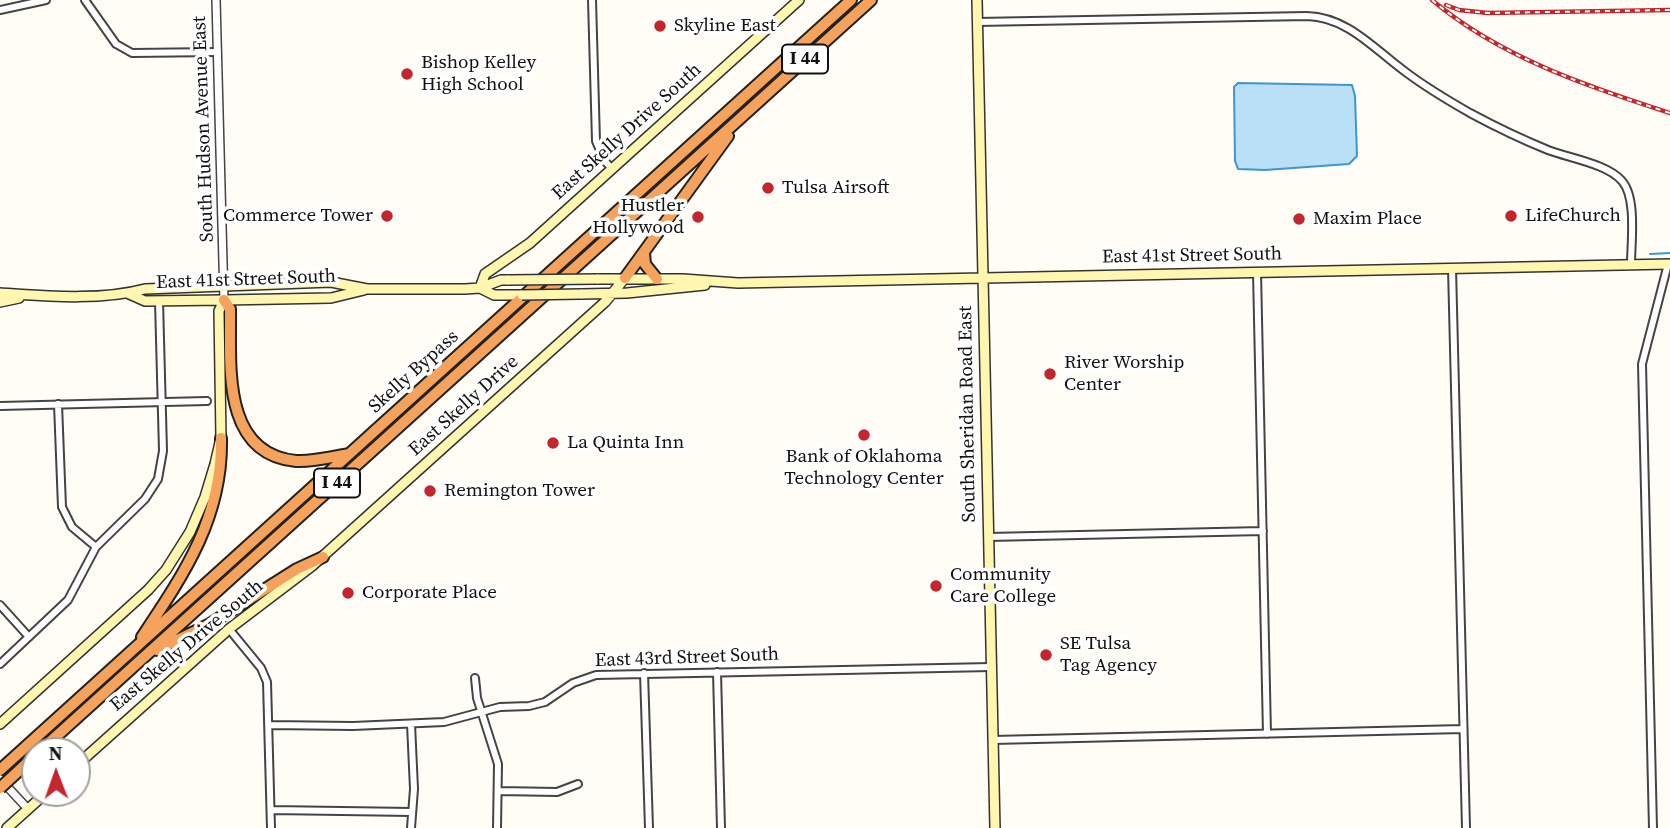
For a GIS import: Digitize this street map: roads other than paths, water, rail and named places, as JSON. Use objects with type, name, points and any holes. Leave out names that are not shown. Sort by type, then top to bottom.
[{"type":"highway","name":"Skelly Bypass","points":[[0,770],[851,0]]},
{"type":"highway","name":"Skelly Bypass","points":[[55,737],[871,0]]},
{"type":"highway","points":[[625,278],[740,118]]},
{"type":"highway","points":[[643,253],[645,264],[657,279]]},
{"type":"highway","points":[[224,300],[230,309],[233,396],[238,418],[250,436],[266,450],[285,459],[306,461],[349,454]]},
{"type":"highway","points":[[134,650],[199,545],[215,494],[221,439]]},
{"type":"highway","points":[[145,656],[210,624],[297,569],[323,556]]},
{"type":"highway","points":[[0,788],[21,769]]},
{"type":"main road","name":"East Skelly Drive South","points":[[480,288],[485,274],[530,243],[799,0]]},
{"type":"main road","name":"South Sheridan Road East","points":[[977,0],[995,828]]},
{"type":"main road","name":"East 41st Street South","points":[[0,293],[24,296],[127,293],[145,289],[331,282],[367,289],[480,288],[501,280],[625,278],[715,283],[1669,264]]},
{"type":"main road","name":"East Skelly Drive","points":[[323,556],[605,302],[625,278]]},
{"type":"main road","name":"East 41st Street South","points":[[480,288],[494,295],[612,293],[683,289],[715,283]]},
{"type":"main road","name":"East 41st Street South","points":[[127,293],[145,301],[224,300],[331,298],[367,289]]},
{"type":"main road","name":"East 41st Street South","points":[[0,302],[24,296]]},
{"type":"main road","points":[[0,724],[148,590],[166,570],[196,520],[221,439],[219,311],[224,300]]},
{"type":"main road","name":"East Skelly Drive South","points":[[91,752],[229,629],[323,556]]},
{"type":"main road","points":[[7,828],[30,807]]},
{"type":"street","points":[[0,10],[46,0]]},
{"type":"street","points":[[85,0],[116,44],[132,53],[217,52]]},
{"type":"street","name":"South Hudson Avenue East","points":[[216,0],[224,300]]},
{"type":"street","points":[[593,0],[596,141],[604,160],[612,169]]},
{"type":"street","points":[[977,22],[1307,16],[1327,18],[1352,29],[1417,80],[1481,119],[1527,141],[1618,177],[1626,186],[1630,200],[1632,265]]},
{"type":"street","points":[[1653,828],[1642,364],[1669,264]]},
{"type":"street","points":[[1452,268],[1466,828]]},
{"type":"street","points":[[1257,272],[1267,734]]},
{"type":"street","points":[[0,664],[60,610],[74,592],[96,547],[145,499],[158,479],[163,451],[159,301]]},
{"type":"street","points":[[0,406],[206,401]]},
{"type":"street","points":[[58,404],[61,507],[72,527],[96,547]]},
{"type":"street","points":[[988,537],[1263,531]]},
{"type":"street","points":[[0,605],[29,637]]},
{"type":"street","points":[[229,629],[264,675],[268,690],[271,828]]},
{"type":"street","name":"East 43rd Street South","points":[[269,725],[444,722],[500,706],[529,706],[545,702],[573,683],[589,676],[717,671],[991,667]]},
{"type":"street","points":[[717,671],[721,828]]},
{"type":"street","points":[[644,673],[649,828]]},
{"type":"street","points":[[475,678],[477,698],[498,764],[497,828]]},
{"type":"street","points":[[411,724],[411,828]]},
{"type":"street","points":[[993,740],[1463,729]]},
{"type":"street","points":[[0,779],[28,809]]},
{"type":"street","points":[[499,791],[557,792],[578,784]]},
{"type":"street","points":[[271,810],[412,813]]},
{"type":"water","points":[[1238,83],[1352,85],[1355,96],[1357,156],[1349,164],[1265,170],[1238,169],[1235,161],[1234,87]]},
{"type":"waterway","points":[[1650,254],[1670,253]]},
{"type":"railway","points":[[1432,0],[1458,20],[1515,54],[1607,92],[1670,113]]},
{"type":"railway","points":[[1446,5],[1459,10],[1488,13],[1670,10]]},
{"type":"place","name":"Skyline East","points":[[660,26]]},
{"type":"place","name":"Bishop Kelley High School","points":[[407,74]]},
{"type":"place","name":"Tulsa Airsoft","points":[[768,188]]},
{"type":"place","name":"Commerce Tower","points":[[387,216]]},
{"type":"place","name":"LifeChurch","points":[[1511,216]]},
{"type":"place","name":"Hustler Hollywood","points":[[698,217]]},
{"type":"place","name":"Maxim Place","points":[[1299,219]]},
{"type":"place","name":"River Worship Center","points":[[1050,374]]},
{"type":"place","name":"Bank of Oklahoma Technology Center","points":[[864,435]]},
{"type":"place","name":"La Quinta Inn","points":[[553,443]]},
{"type":"place","name":"Remington Tower","points":[[430,491]]},
{"type":"place","name":"Community Care College","points":[[936,586]]},
{"type":"place","name":"Corporate Place","points":[[348,593]]},
{"type":"place","name":"SE Tulsa Tag Agency","points":[[1046,655]]}]
